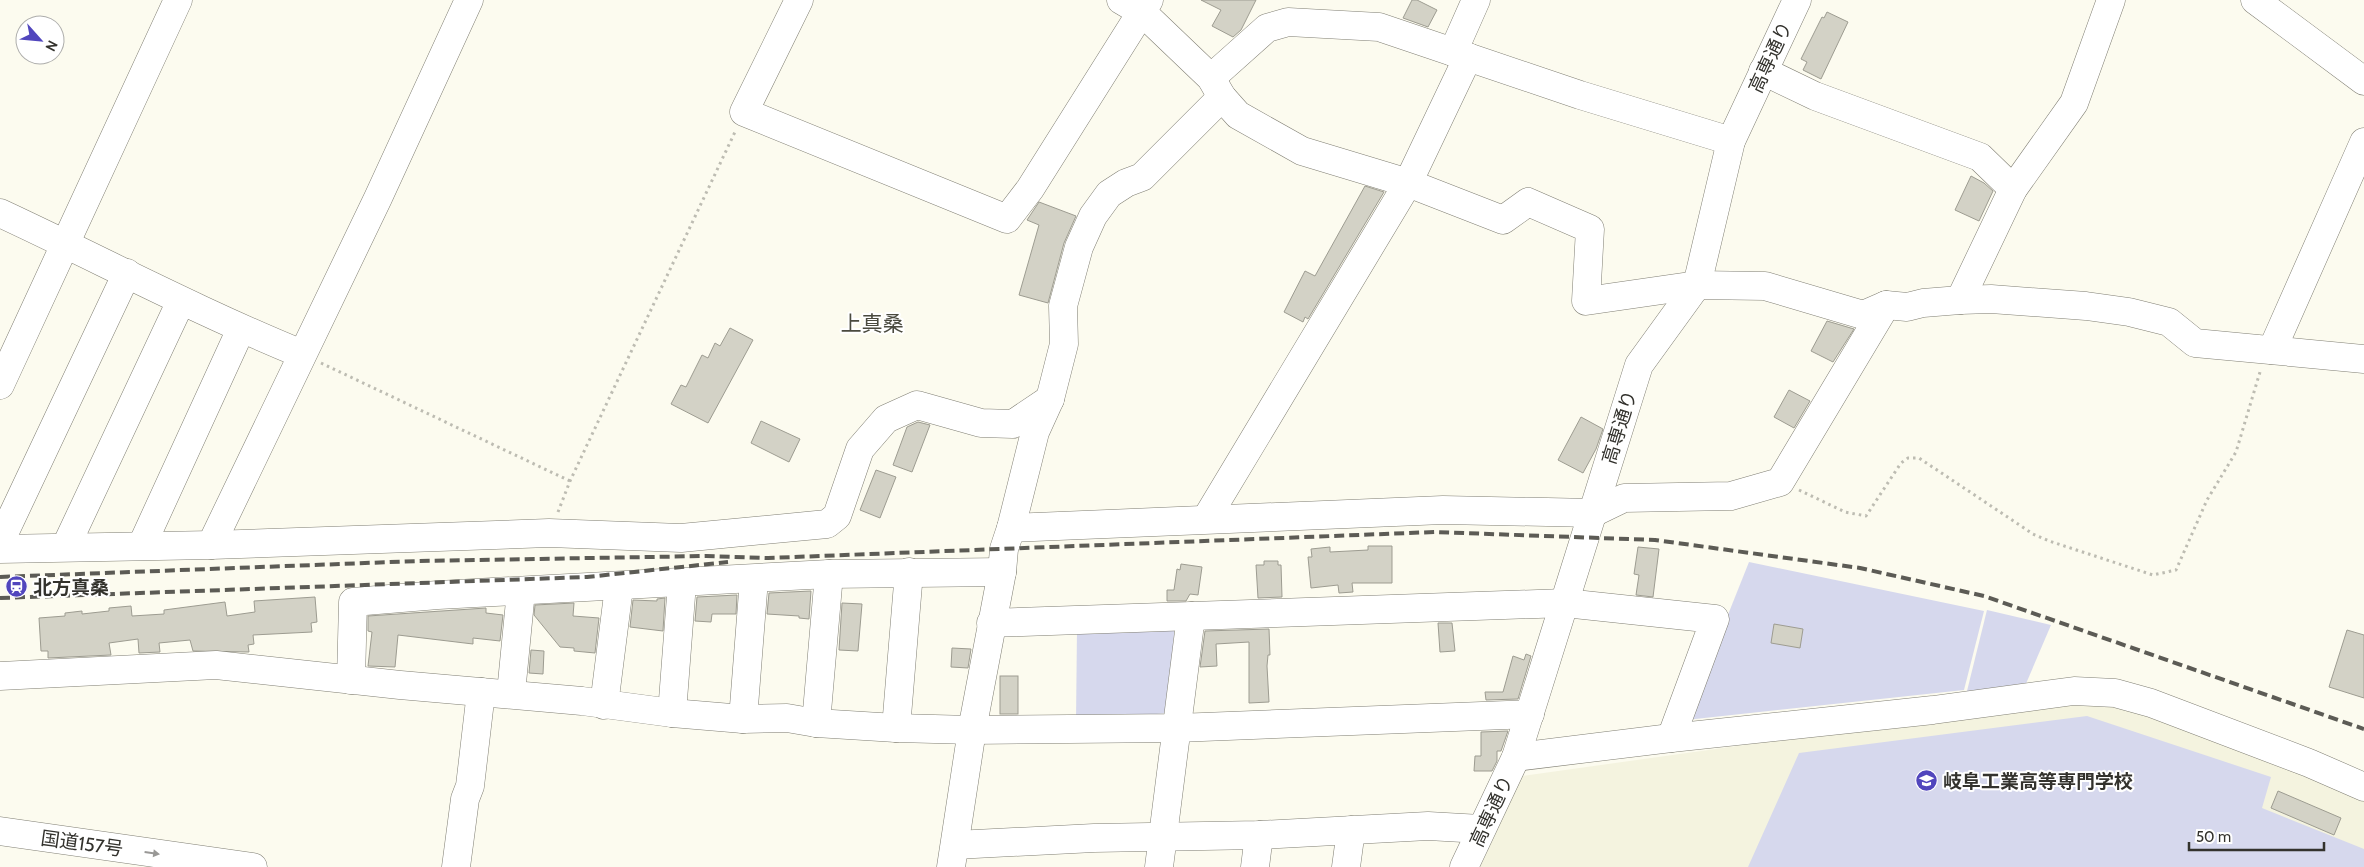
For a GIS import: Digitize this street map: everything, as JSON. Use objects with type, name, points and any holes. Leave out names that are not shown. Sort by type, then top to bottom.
[{"type":"main road","points":[[0,385],[178,0]]},
{"type":"main road","points":[[211,545],[378,198],[469,0]]},
{"type":"main road","points":[[799,0],[744,112],[1007,219],[1030,189],[1138,4],[1216,88],[1238,115],[1302,151],[1408,183],[1503,220],[1528,202],[1590,228],[1586,300],[1697,285],[1765,286],[1863,314],[1886,305],[1907,307],[1923,302],[1960,300],[1991,299],[2086,306],[2170,322],[2195,343],[2364,359]]},
{"type":"main road","points":[[1206,519],[1408,183],[1461,54],[1476,0]]},
{"type":"main road","name":"高専通り","points":[[1464,867],[1516,758],[1639,365],[1697,285],[1731,141],[1797,0]]},
{"type":"main road","points":[[1960,300],[2013,189],[2074,103],[2111,0]]},
{"type":"main road","points":[[2255,0],[2364,81]]},
{"type":"main road","points":[[1481,829],[1428,826],[1259,835],[1094,838],[953,856],[972,730],[1002,572],[1004,549],[1012,528],[1035,432],[1050,398],[1064,344],[1063,306],[1079,246],[1093,216],[1109,194],[1126,183],[1142,177],[1267,28],[1288,22],[1379,27],[1580,95],[1731,141]]},
{"type":"main road","points":[[1764,71],[1815,96],[1980,157],[2013,189]]},
{"type":"main road","points":[[2270,350],[2364,142]]},
{"type":"main road","points":[[0,213],[126,273],[181,302],[302,354]]},
{"type":"main road","points":[[0,542],[126,273]]},
{"type":"main road","points":[[66,546],[181,302]]},
{"type":"main road","points":[[1012,528],[1444,510],[1592,512],[1624,498],[1731,496],[1780,482],[1886,305]]},
{"type":"main road","points":[[142,545],[242,329]]},
{"type":"main road","points":[[0,548],[211,545],[549,533],[681,538],[828,524],[837,516],[860,449],[886,419],[917,405],[981,423],[1013,424],[1050,398]]},
{"type":"main road","points":[[896,728],[909,572]]},
{"type":"main road","points":[[351,680],[353,602],[829,574],[1002,572]]},
{"type":"main road","points":[[816,723],[829,574]]},
{"type":"main road","points":[[743,719],[754,579]]},
{"type":"main road","points":[[672,713],[682,583]]},
{"type":"main road","points":[[604,705],[619,587]]},
{"type":"main road","points":[[511,693],[521,591]]},
{"type":"main road","points":[[991,623],[1565,603],[1714,619],[1671,738]]},
{"type":"main road","points":[[1158,867],[1191,616]]},
{"type":"main road","points":[[0,676],[216,665],[351,680],[511,693],[672,713],[743,719],[787,718],[816,723],[896,728],[972,730],[1177,728],[1530,714]]},
{"type":"main road","points":[[1516,758],[1671,738],[1933,710],[2074,691],[2114,693],[2151,703],[2309,763],[2364,787]]},
{"type":"main road","points":[[456,867],[465,798],[470,786],[481,692]]},
{"type":"main road","points":[[1346,867],[1351,830]]},
{"type":"main road","name":"国道157号","points":[[0,832],[253,867]]},
{"type":"main road","points":[[1256,867],[1259,835]]},
{"type":"main road","name":"国道157号","points":[[0,847],[135,867]]},
{"type":"path","points":[[549,533],[570,481],[744,112]]},
{"type":"path","points":[[1780,482],[1845,512],[1866,516],[1901,463],[1908,458],[1918,458],[2033,534],[2049,541],[2153,575],[2176,570],[2207,500],[2236,452],[2270,350]]},
{"type":"path","points":[[302,354],[570,481]]},
{"type":"shaded area","points":[[1749,562],[1984,611],[1964,690],[1686,720]]},
{"type":"shaded area","points":[[1987,610],[2051,625],[2025,686],[1967,691]]},
{"type":"shaded area","points":[[1175,621],[1168,713],[1076,721],[1077,629]]},
{"type":"shaded area","name":"岐阜工業高等専門学校","points":[[2074,699],[2131,708],[2364,793],[2364,867],[1480,867],[1522,776]]},
{"type":"shaded area","name":"岐阜工業高等専門学校","points":[[2087,716],[2271,777],[2262,808],[2364,849],[2364,867],[1748,867],[1799,753]]},
{"type":"building","points":[[1201,0],[1256,0],[1241,30],[1233,37],[1212,26],[1221,10]]},
{"type":"building","points":[[1412,0],[1417,0],[1437,10],[1428,27],[1403,18]]},
{"type":"building","points":[[1827,12],[1848,22],[1821,79],[1803,70],[1807,62],[1801,59],[1822,17],[1824,18]]},
{"type":"building","points":[[1971,176],[1984,183],[1993,191],[1979,221],[1955,210]]},
{"type":"building","points":[[1365,186],[1384,192],[1308,319],[1305,317],[1303,322],[1284,312],[1305,271],[1315,276]]},
{"type":"building","points":[[1039,202],[1076,216],[1064,243],[1048,303],[1019,295],[1039,225],[1027,220]]},
{"type":"building","points":[[1827,321],[1854,329],[1833,362],[1811,351]]},
{"type":"building","points":[[730,328],[753,340],[708,423],[671,404],[681,385],[686,387],[702,355],[708,358],[715,343],[720,346]]},
{"type":"building","points":[[1789,390],[1810,401],[1794,428],[1774,417]]},
{"type":"building","points":[[1581,417],[1603,429],[1596,449],[1583,473],[1558,460]]},
{"type":"building","points":[[761,421],[800,439],[789,462],[751,443]]},
{"type":"building","points":[[918,422],[930,425],[912,472],[893,465],[907,427]]},
{"type":"building","points":[[876,470],[896,477],[880,518],[860,510]]},
{"type":"building","points":[[1368,546],[1392,546],[1392,583],[1352,583],[1353,592],[1339,593],[1338,585],[1311,588],[1308,557],[1312,557],[1311,549],[1330,547],[1330,552],[1368,550]]},
{"type":"building","points":[[1638,547],[1659,549],[1653,597],[1636,595],[1639,575],[1634,574]]},
{"type":"building","points":[[1264,561],[1278,561],[1278,565],[1281,565],[1282,597],[1258,598],[1256,565],[1264,565]]},
{"type":"building","points":[[1181,564],[1202,567],[1198,595],[1190,594],[1186,601],[1167,601],[1167,590],[1174,590],[1177,569],[1180,570]]},
{"type":"building","points":[[811,591],[809,619],[799,618],[799,616],[767,614],[769,593]]},
{"type":"building","points":[[737,595],[736,614],[712,614],[711,622],[695,621],[697,597]]},
{"type":"building","points":[[315,597],[317,622],[311,623],[312,632],[253,635],[254,644],[248,645],[249,652],[193,651],[190,640],[159,643],[160,652],[139,653],[138,639],[109,643],[111,655],[48,658],[48,651],[41,651],[39,618],[65,616],[65,613],[82,611],[82,614],[109,611],[109,608],[131,606],[132,616],[164,614],[164,610],[225,602],[227,616],[255,612],[254,601]]},
{"type":"building","points":[[665,598],[663,631],[630,627],[633,600],[657,601],[657,599]]},
{"type":"building","points":[[574,603],[573,616],[599,618],[595,653],[574,651],[574,648],[560,647],[534,615],[535,605]]},
{"type":"building","points":[[842,603],[862,604],[858,651],[839,650]]},
{"type":"building","points":[[486,608],[486,613],[503,615],[500,641],[473,638],[473,644],[398,635],[395,667],[368,666],[372,632],[368,631],[368,616]]},
{"type":"building","points":[[1438,623],[1452,623],[1455,651],[1440,652]]},
{"type":"building","points":[[1774,624],[1803,629],[1800,648],[1771,643]]},
{"type":"building","points":[[1269,629],[1270,655],[1268,655],[1267,666],[1269,702],[1249,703],[1249,642],[1216,644],[1217,666],[1200,667],[1205,631]]},
{"type":"building","points":[[2347,630],[2364,635],[2364,698],[2329,687]]},
{"type":"building","points":[[952,648],[971,649],[968,668],[951,667]]},
{"type":"building","points":[[531,650],[544,651],[543,674],[529,673]]},
{"type":"building","points":[[1526,654],[1531,656],[1518,699],[1486,700],[1485,692],[1503,692],[1513,656],[1524,660]]},
{"type":"building","points":[[1000,676],[1018,676],[1018,714],[1000,714]]},
{"type":"building","points":[[1508,731],[1501,751],[1497,751],[1497,761],[1492,771],[1474,771],[1475,756],[1481,756],[1481,732]]},
{"type":"building","points":[[2278,791],[2341,818],[2334,835],[2271,808]]},
{"type":"railway","points":[[0,577],[418,561],[706,556],[768,558],[1435,532],[1655,540],[1860,568],[1984,596],[2364,729]]},
{"type":"railway","points":[[0,598],[587,577],[728,562]]},
{"type":"place","name":"北方真桑","points":[[17,587]]},
{"type":"place","name":"岐阜工業高等専門学校","points":[[1927,781]]},
{"type":"district","name":"上真桑","points":[[872,324]]}]
